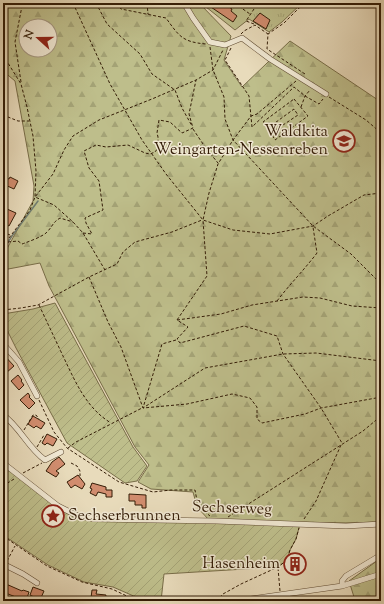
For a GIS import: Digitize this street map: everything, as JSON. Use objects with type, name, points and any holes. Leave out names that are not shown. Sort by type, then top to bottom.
[{"type":"street","points":[[184,3],[210,42],[225,44],[242,38],[270,59],[326,94]]},
{"type":"street","points":[[3,344],[19,362],[37,396]]},
{"type":"street","points":[[3,415],[9,419],[34,450],[45,460],[61,452]]},
{"type":"street","name":"Sechserweg","points":[[3,463],[58,506],[78,516],[94,519],[216,521],[346,526],[381,524]]},
{"type":"street","points":[[342,586],[342,581],[346,576],[381,556]]},
{"type":"street","points":[[4,565],[37,583]]},
{"type":"street","points":[[237,601],[271,599],[280,595],[342,586],[373,578],[381,574]]},
{"type":"path","points":[[25,3],[22,6],[15,42],[21,84],[34,143],[36,171],[35,197]]},
{"type":"path","points":[[73,3],[100,64],[142,140],[202,220],[233,230],[270,234],[313,226],[364,195],[381,193]]},
{"type":"path","points":[[96,3],[107,24],[140,54],[152,74],[175,90],[182,108],[193,128],[218,164]]},
{"type":"path","points":[[117,3],[121,9],[166,18],[177,34],[191,43],[210,44],[213,70],[224,97],[225,119],[232,140],[313,226],[351,254],[381,284]]},
{"type":"path","points":[[148,3],[148,15]]},
{"type":"path","points":[[227,3],[234,8],[237,5],[251,14]]},
{"type":"path","points":[[261,3],[256,6],[246,21],[255,24],[268,34]]},
{"type":"path","points":[[268,34],[284,23],[299,8],[307,3]]},
{"type":"path","points":[[255,24],[244,31],[235,41],[225,60],[249,96],[252,127],[294,87],[305,96],[319,104],[326,94],[366,120],[381,133]]},
{"type":"path","points":[[268,34],[267,49],[309,77]]},
{"type":"path","points":[[3,246],[30,210],[35,197],[53,174],[64,150],[73,136],[99,120],[175,90],[213,70],[220,54],[225,48],[225,44]]},
{"type":"path","points":[[3,55],[21,84]]},
{"type":"path","points":[[177,320],[207,276],[202,220],[218,164],[232,140],[251,116],[257,114],[301,78]]},
{"type":"path","points":[[193,128],[189,114],[196,80]]},
{"type":"path","points":[[301,107],[305,96],[313,86]]},
{"type":"path","points":[[294,99],[301,107],[308,116],[275,140],[271,133],[298,115],[294,109],[268,128],[263,122],[294,99]]},
{"type":"path","points":[[3,115],[18,121],[30,121]]},
{"type":"path","points":[[83,233],[92,234],[86,224],[85,218],[103,210],[99,181],[89,168],[84,151],[96,145],[106,147],[128,144],[145,154],[152,154],[158,148],[157,133],[159,120],[170,122],[182,133],[193,128]]},
{"type":"path","points":[[35,197],[54,205],[73,222],[83,233],[105,270]]},
{"type":"path","points":[[6,242],[18,241],[22,244],[30,242],[34,238],[42,237],[48,231],[53,222],[60,218],[73,222]]},
{"type":"path","points":[[3,310],[38,305],[89,277],[117,264],[123,252],[135,242],[172,232],[202,220]]},
{"type":"path","points":[[276,301],[317,253],[313,226]]},
{"type":"path","points":[[3,232],[11,235]]},
{"type":"path","points":[[89,277],[108,322],[122,347],[143,408]]},
{"type":"path","points":[[177,320],[221,314],[252,305],[302,297],[320,298],[352,306],[381,308]]},
{"type":"path","points":[[38,305],[74,380],[86,399],[98,413],[111,423]]},
{"type":"path","points":[[143,408],[162,344],[177,340],[188,327],[177,320]]},
{"type":"path","points":[[177,340],[180,344],[244,326],[277,336],[282,354],[321,408],[342,443]]},
{"type":"path","points":[[67,448],[111,423],[143,408],[205,368],[282,354],[316,353],[381,361]]},
{"type":"path","points":[[143,408],[187,404],[232,394],[250,398],[257,407],[257,420],[262,423],[305,414],[321,408],[376,398],[381,400]]},
{"type":"path","points":[[37,396],[54,432],[67,448],[119,482],[153,492],[195,490],[198,506],[216,521]]},
{"type":"path","points":[[20,433],[33,415],[36,415],[39,419]]},
{"type":"path","points":[[227,517],[363,431],[381,416]]},
{"type":"path","points":[[34,450],[44,435]]},
{"type":"path","points":[[216,601],[216,599],[223,594],[278,567],[287,560],[296,539],[300,524],[316,501],[342,443]]},
{"type":"path","points":[[71,463],[77,466],[80,471],[80,476]]},
{"type":"path","points":[[22,473],[40,464]]},
{"type":"path","points":[[3,486],[16,478]]},
{"type":"path","points":[[3,536],[47,566],[82,582],[112,589],[137,600]]},
{"type":"path","points":[[4,565],[11,551],[16,546]]},
{"type":"path","points":[[278,567],[280,595]]},
{"type":"green space","points":[[3,3],[199,3],[231,36],[224,60],[242,87],[290,41],[381,102],[381,522],[338,523],[209,520],[197,507],[193,492],[151,489],[138,482],[149,465],[135,447],[49,286],[40,263],[3,270],[3,256],[33,201],[34,186],[15,81],[3,71]]},
{"type":"green space","points":[[201,3],[302,3],[269,32],[249,19],[235,30]]},
{"type":"green space","points":[[55,303],[133,447],[147,466],[137,481],[125,483],[67,443],[3,322],[3,314],[33,309]]},
{"type":"green space","points":[[3,463],[58,506],[94,519],[300,524],[296,539],[287,560],[278,567],[164,574],[161,601],[145,601],[113,587],[84,582],[48,565],[3,535],[3,519],[7,514],[3,510]]},
{"type":"green space","points":[[381,558],[381,601],[357,601],[354,597],[349,581]]},
{"type":"building","points":[[205,3],[223,3],[232,9],[231,11],[237,16],[233,22]]},
{"type":"building","points":[[260,13],[270,20],[266,29],[253,21]]},
{"type":"building","name":"Waldkita Weingarten-Nessenreben","points":[[341,135],[352,143],[348,148],[337,140]]},
{"type":"building","points":[[10,177],[18,181],[14,189],[3,184],[6,178],[9,179]]},
{"type":"building","points":[[7,209],[16,213],[9,226],[3,223],[3,218]]},
{"type":"building","points":[[3,354],[14,366],[6,373],[3,370]]},
{"type":"building","points":[[18,375],[24,385],[19,390],[11,381]]},
{"type":"building","points":[[28,393],[30,396],[29,397],[35,403],[29,409],[20,400]]},
{"type":"building","points":[[33,416],[45,423],[41,429],[36,426],[34,428],[28,424]]},
{"type":"building","points":[[47,434],[57,439],[53,446],[47,443],[45,445],[42,443]]},
{"type":"building","points":[[59,457],[65,464],[56,471],[59,473],[56,477],[46,471],[52,462]]},
{"type":"building","points":[[78,475],[85,484],[82,489],[75,485],[71,488],[67,482]]},
{"type":"building","points":[[92,483],[106,487],[106,490],[112,490],[112,497],[106,497],[106,494],[98,492],[96,496],[90,493]]},
{"type":"building","points":[[129,494],[146,495],[146,508],[142,508],[142,505],[135,505],[135,501],[129,501]]},
{"type":"building","points":[[6,584],[22,591],[29,592],[26,601],[3,592]]},
{"type":"building","points":[[33,587],[44,591],[40,600],[30,595]]},
{"type":"building","points":[[92,590],[97,590],[96,594],[106,595],[105,601],[94,601],[91,598]]},
{"type":"waterway","points":[[3,250],[38,201]]},
{"type":"waterway","points":[[377,601],[381,598]]},
{"type":"place","name":"Waldkita Weingarten-Nessenreben","points":[[344,141]]},
{"type":"place","name":"Sechserbrunnen","points":[[53,516]]},
{"type":"place","name":"Hasenheim","points":[[295,564]]}]
